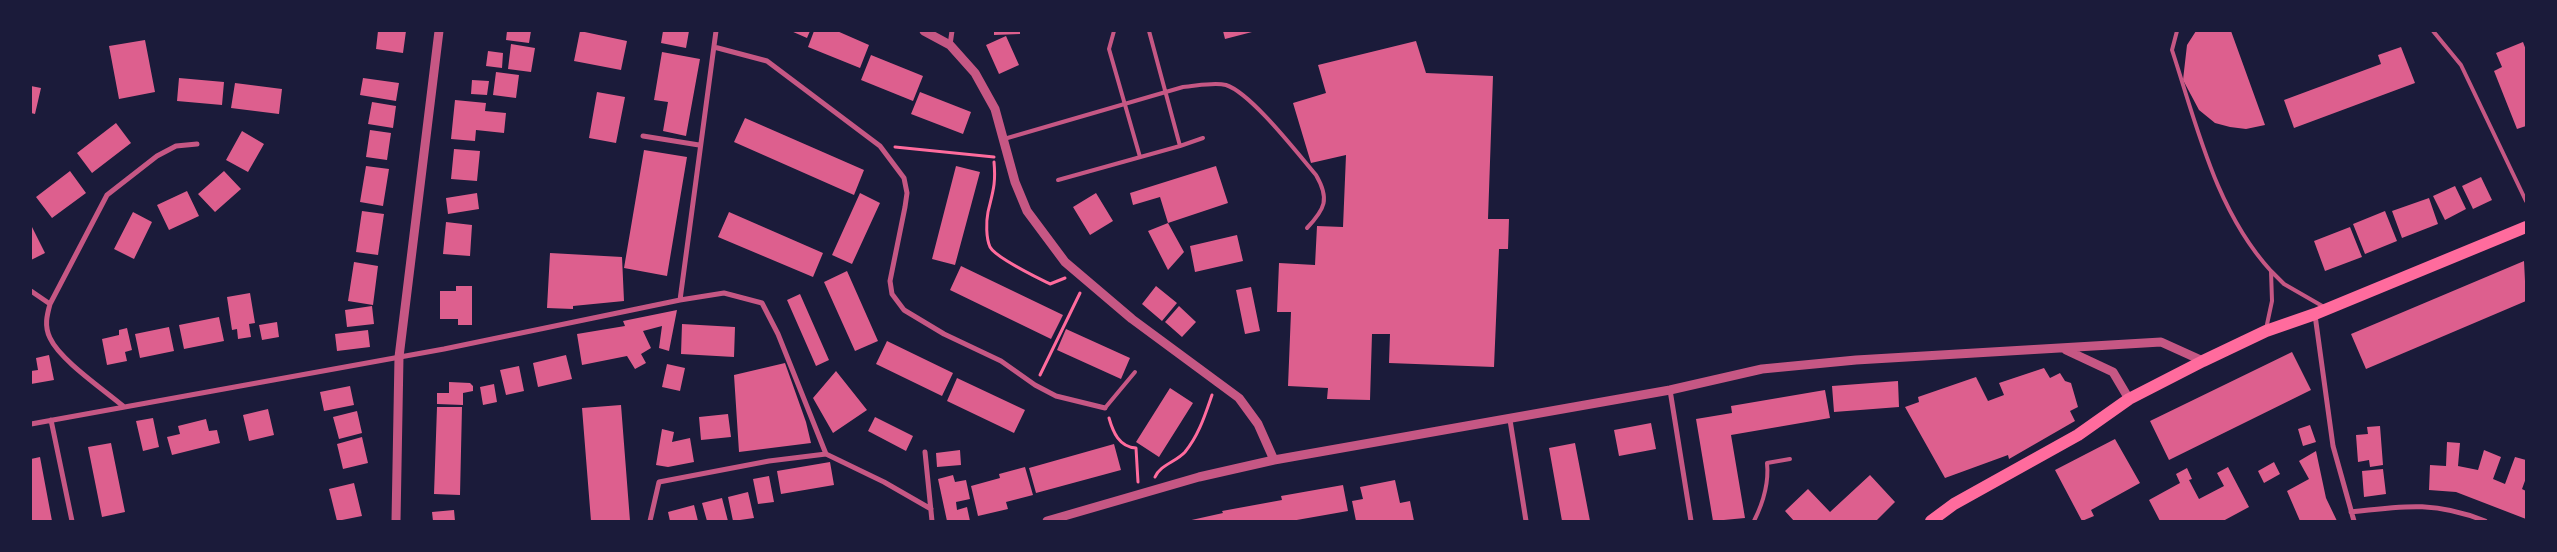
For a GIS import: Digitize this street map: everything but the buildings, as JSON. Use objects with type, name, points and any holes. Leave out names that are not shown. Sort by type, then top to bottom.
[{"type":"main road","points":[[1931,521],[1954,504],[2078,435],[2130,399],[2203,361],[2266,331],[2321,311],[2526,227]]},
{"type":"street","points":[[396,521],[399,357],[439,31]]},
{"type":"street","points":[[680,300],[699,145],[716,31]]},
{"type":"street","points":[[924,31],[950,45],[979,80],[995,109],[1015,182],[1027,211],[1065,262],[1086,281],[1239,398],[1258,424],[1274,460]]},
{"type":"street","points":[[950,45],[952,31]]},
{"type":"street","points":[[714,47],[767,61],[880,146],[904,178],[907,193],[890,281],[892,294],[904,310],[944,334],[1001,361],[1035,385],[1056,396],[1105,408]]},
{"type":"street","points":[[643,136],[699,145]]},
{"type":"street","points":[[123,406],[57,350],[49,336],[46,320],[50,304],[107,196],[157,156],[176,146],[197,144]]},
{"type":"street","points":[[31,291],[50,304]]},
{"type":"street","points":[[31,424],[399,357],[680,300],[724,293],[762,303],[778,334],[826,454]]},
{"type":"street","points":[[2321,311],[2333,446],[2354,521]]},
{"type":"street","points":[[1047,521],[1198,477],[1274,460],[1357,447],[1452,428],[1510,420],[1670,390],[1762,369],[1866,359],[2161,342],[2203,361]]},
{"type":"street","points":[[2064,349],[2113,372],[2130,399]]},
{"type":"street","points":[[1670,390],[1691,521]]},
{"type":"street","points":[[51,420],[72,521]]},
{"type":"street","points":[[1510,420],[1526,521]]},
{"type":"street","points":[[924,452],[932,521]]},
{"type":"street","points":[[650,521],[659,482],[769,461],[826,454],[884,482],[931,509]]},
{"type":"street","points":[[2351,512],[2409,505],[2450,510],[2485,521]]},
{"type":"lane","points":[[1114,31],[1110,49],[1140,157]]},
{"type":"lane","points":[[1149,31],[1180,146]]},
{"type":"lane","points":[[2177,31],[2172,50],[2215,180],[2252,250],[2284,284],[2321,311]]},
{"type":"lane","points":[[2434,31],[2461,65],[2526,201]]},
{"type":"lane","points":[[1004,139],[1183,87],[1214,84],[1227,86],[1260,110],[1316,175],[1323,186],[1325,200],[1321,213],[1307,228]]},
{"type":"lane","points":[[1058,180],[1204,138]]},
{"type":"lane","points":[[2266,331],[2272,301],[2272,271]]},
{"type":"lane","points":[[1105,408],[1135,372]]},
{"type":"lane","points":[[1754,521],[1762,507],[1768,473],[1767,463],[1790,459]]},
{"type":"path","points":[[880,146],[994,157],[1008,153]]},
{"type":"path","points":[[994,157],[996,184],[988,215],[987,236],[991,248],[1008,261],[1050,284],[1076,273]]},
{"type":"path","points":[[1035,385],[1086,281]]},
{"type":"path","points":[[1144,493],[1158,470],[1184,453],[1192,442],[1204,418],[1216,382]]},
{"type":"path","points":[[1105,408],[1112,433],[1129,448],[1136,448],[1135,466],[1144,493]]}]
